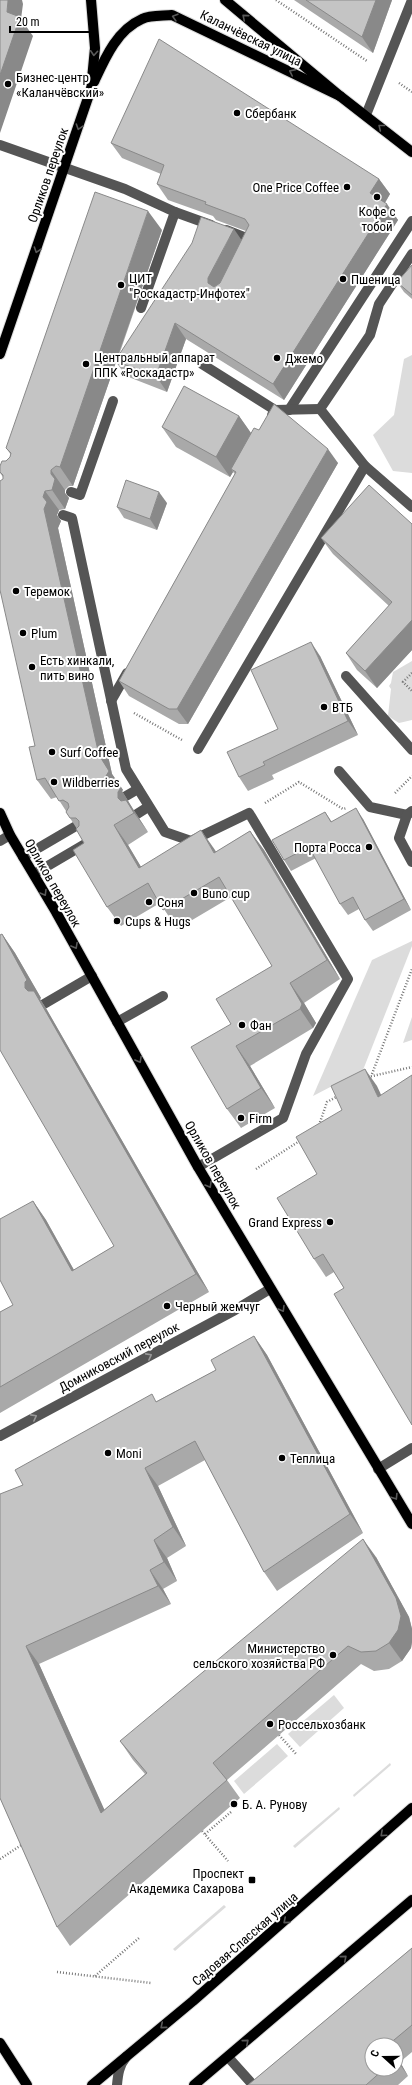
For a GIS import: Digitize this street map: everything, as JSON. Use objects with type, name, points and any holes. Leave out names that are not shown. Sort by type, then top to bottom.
[{"type":"main road","name":"Орликов переулок","points":[[0,354],[65,168],[90,89],[95,48],[91,0]]},
{"type":"main road","name":"Каланчёвская улица","points":[[225,0],[340,96],[412,152]]},
{"type":"main road","name":"Каланчёвская улица","points":[[90,89],[106,56],[126,28],[143,18],[172,15],[340,96]]},
{"type":"main road","name":"Орликов переулок","points":[[0,813],[10,835],[92,976],[198,1167],[412,1524]]},
{"type":"main road","name":"Садовая-Спасская улица","points":[[92,2085],[317,1894],[412,1808]]},
{"type":"main road","points":[[194,2085],[412,1900]]},
{"type":"main road","points":[[0,2043],[27,2085]]},
{"type":"street","points":[[366,115],[412,0]]},
{"type":"street","points":[[0,145],[125,189],[175,212],[254,241],[247,255]]},
{"type":"street","points":[[141,308],[175,212]]},
{"type":"street","points":[[289,410],[412,221]]},
{"type":"street","points":[[320,409],[370,335],[379,304],[412,254]]},
{"type":"street","points":[[202,364],[275,410],[320,409]]},
{"type":"street","points":[[71,492],[80,495],[113,400]]},
{"type":"street","points":[[320,409],[365,466],[412,506]]},
{"type":"street","points":[[267,424],[275,410]]},
{"type":"street","points":[[198,749],[365,466]]},
{"type":"street","points":[[63,515],[72,518],[126,769],[148,807],[165,832],[191,841],[249,812],[348,979],[306,1054],[283,1118],[198,1167]]},
{"type":"street","points":[[111,701],[131,666]]},
{"type":"street","points":[[346,676],[412,750]]},
{"type":"street","points":[[339,772],[370,806],[410,813],[399,838],[412,862]]},
{"type":"street","points":[[126,796],[138,789]]},
{"type":"street","points":[[137,814],[148,807]]},
{"type":"street","points":[[23,857],[76,826]]},
{"type":"street","points":[[0,841],[10,835]]},
{"type":"street","points":[[34,874],[87,843]]},
{"type":"street","points":[[44,1004],[92,976]]},
{"type":"street","points":[[117,1022],[163,996]]},
{"type":"street","name":"Домниковский переулок","points":[[0,1436],[235,1310],[270,1289]]},
{"type":"street","points":[[378,1469],[412,1448]]},
{"type":"street","points":[[117,2085],[118,2074],[122,2063],[129,2054]]},
{"type":"street","points":[[228,2057],[253,2085]]},
{"type":"path","points":[[276,0],[412,92]]},
{"type":"path","points":[[412,673],[403,682],[412,691]]},
{"type":"path","points":[[111,701],[198,749]]},
{"type":"path","points":[[249,812],[299,782],[344,809],[370,806]]},
{"type":"path","points":[[372,1075],[412,969]]},
{"type":"path","points":[[365,1079],[372,1075],[412,1067]]},
{"type":"path","points":[[318,1129],[327,1102],[340,1095]]},
{"type":"path","points":[[256,1169],[306,1137]]},
{"type":"path","points":[[279,1735],[297,1755]]},
{"type":"path","points":[[205,1834],[231,1812]]},
{"type":"path","points":[[202,1831],[228,1861]]},
{"type":"path","points":[[0,1859],[25,1842]]},
{"type":"path","points":[[95,1976],[139,1938]]},
{"type":"path","points":[[57,1972],[151,1983]]},
{"type":"shaded area","points":[[412,355],[412,473],[393,471],[373,435],[394,415],[404,359]]},
{"type":"shaded area","points":[[412,661],[412,720],[399,723],[388,716],[391,689],[389,686],[393,672]]},
{"type":"shaded area","points":[[412,941],[412,946],[363,1070],[313,1096],[372,960]]},
{"type":"shaded area","points":[[412,1017],[412,1040],[403,1043]]},
{"type":"shaded area","points":[[334,1695],[344,1708],[300,1747],[288,1734]]},
{"type":"shaded area","points":[[277,1744],[288,1756],[244,1794],[234,1781]]},
{"type":"shaded area","points":[[390,1763],[391,1765],[354,1797],[353,1795]]},
{"type":"shaded area","points":[[339,1807],[340,1809],[295,1848],[293,1846]]},
{"type":"shaded area","points":[[224,1905],[226,1907],[175,1951],[173,1949]]},
{"type":"building","points":[[0,0],[8,0],[7,12],[20,17],[0,75]]},
{"type":"building","points":[[306,0],[376,0],[362,37]]},
{"type":"building","points":[[159,39],[379,179],[370,193],[387,204],[273,384],[175,323],[156,376],[115,361],[192,243],[201,217],[234,229],[208,278],[208,283],[214,287],[220,283],[249,225],[245,219],[205,204],[206,202],[157,184],[164,165],[111,143]]},
{"type":"building","points":[[95,192],[148,211],[60,467],[56,466],[51,470],[51,474],[55,479],[52,490],[45,491],[43,497],[47,502],[44,509],[99,755],[109,771],[106,776],[107,780],[112,783],[116,782],[120,789],[118,792],[118,798],[121,801],[126,800],[134,813],[114,825],[139,868],[201,830],[214,853],[250,831],[327,960],[290,983],[302,1004],[300,1009],[236,1046],[261,1088],[227,1109],[191,1047],[231,1024],[216,999],[272,966],[219,877],[163,910],[148,883],[107,907],[73,850],[84,843],[76,829],[79,826],[79,821],[76,818],[70,818],[66,812],[69,807],[68,803],[63,800],[59,801],[45,778],[37,780],[29,747],[35,746],[0,590],[0,481],[3,479],[3,475],[0,472],[0,466],[2,461],[6,461],[10,457],[11,453],[6,448]]},
{"type":"building","points":[[412,265],[412,295],[397,282]]},
{"type":"building","points":[[184,386],[239,416],[216,457],[162,427]]},
{"type":"building","points":[[274,404],[328,449],[177,709],[169,709],[119,681],[236,472],[231,469],[254,428],[259,430]]},
{"type":"building","points":[[126,480],[159,492],[150,519],[117,507]]},
{"type":"building","points":[[369,485],[412,524],[412,620],[365,671],[346,653],[392,602],[321,538]]},
{"type":"building","points":[[311,642],[348,721],[263,762],[265,765],[239,777],[227,752],[278,729],[251,670]]},
{"type":"building","points":[[356,808],[404,899],[365,920],[353,897],[340,904],[309,847],[284,860],[272,840],[325,812],[331,822]]},
{"type":"building","points":[[2,934],[27,980],[25,982],[25,988],[28,991],[34,991],[196,1274],[0,1387],[0,1312],[13,1305],[0,1280],[0,1219],[33,1201],[72,1271],[114,1246],[0,1050],[0,935]]},
{"type":"building","points":[[365,1069],[378,1097],[412,1075],[412,1425],[334,1294],[344,1288],[323,1254],[314,1259],[277,1198],[317,1174],[296,1137],[342,1110],[331,1086]]},
{"type":"building","points":[[254,1336],[350,1514],[264,1572],[195,1441],[145,1468],[173,1527],[154,1540],[164,1562],[150,1570],[158,1586],[26,1646],[101,1813],[147,1773],[120,1741],[363,1539],[396,1598],[401,1616],[398,1630],[389,1643],[376,1651],[361,1652],[348,1646],[213,1763],[227,1780],[57,1927],[0,1798],[0,1494],[23,1485],[15,1470],[152,1394],[156,1402],[216,1370],[211,1360]]},
{"type":"building","points":[[412,1948],[412,2025],[398,2037],[364,2037],[364,2077],[375,2077],[366,2085],[248,2085]]},
{"type":"place","name":"Бизнес-центр «Каланчёвский»","points":[[8,84]]},
{"type":"place","name":"Сбербанк","points":[[237,113]]},
{"type":"place","name":"One Price Coffee","points":[[347,187]]},
{"type":"place","name":"Кофе с тобой","points":[[377,197]]},
{"type":"place","name":"Пшеница","points":[[343,279]]},
{"type":"place","name":"ЦИТ \"Роскадастр-Инфотех\"","points":[[121,285]]},
{"type":"place","name":"Джемо","points":[[277,358]]},
{"type":"place","name":"Центральный аппарат ППК «Роскадастр»","points":[[86,364]]},
{"type":"place","name":"Теремок","points":[[16,591]]},
{"type":"place","name":"Plum","points":[[23,633]]},
{"type":"place","name":"Есть хинкали, пить вино","points":[[32,667]]},
{"type":"place","name":"ВТБ","points":[[324,707]]},
{"type":"place","name":"Surf Coffee","points":[[52,752]]},
{"type":"place","name":"Wildberries","points":[[54,782]]},
{"type":"place","name":"Порта Росса","points":[[369,847]]},
{"type":"place","name":"Buno cup","points":[[194,893]]},
{"type":"place","name":"Соня","points":[[149,902]]},
{"type":"place","name":"Cups & Hugs","points":[[117,921]]},
{"type":"place","name":"Фан","points":[[242,1025]]},
{"type":"place","name":"Firm","points":[[241,1118]]},
{"type":"place","name":"Grand Express","points":[[330,1222]]},
{"type":"place","name":"Черный жемчуг","points":[[167,1306]]},
{"type":"place","name":"Moni","points":[[108,1453]]},
{"type":"place","name":"Теплица","points":[[282,1458]]},
{"type":"place","name":"Министерство сельского хозяйства РФ","points":[[333,1655]]},
{"type":"place","name":"Россельхозбанк","points":[[270,1724]]},
{"type":"place","name":"Б. А. Рунову","points":[[234,1804]]},
{"type":"place","name":"Проспект Академика Сахарова","points":[[252,1880]]}]
